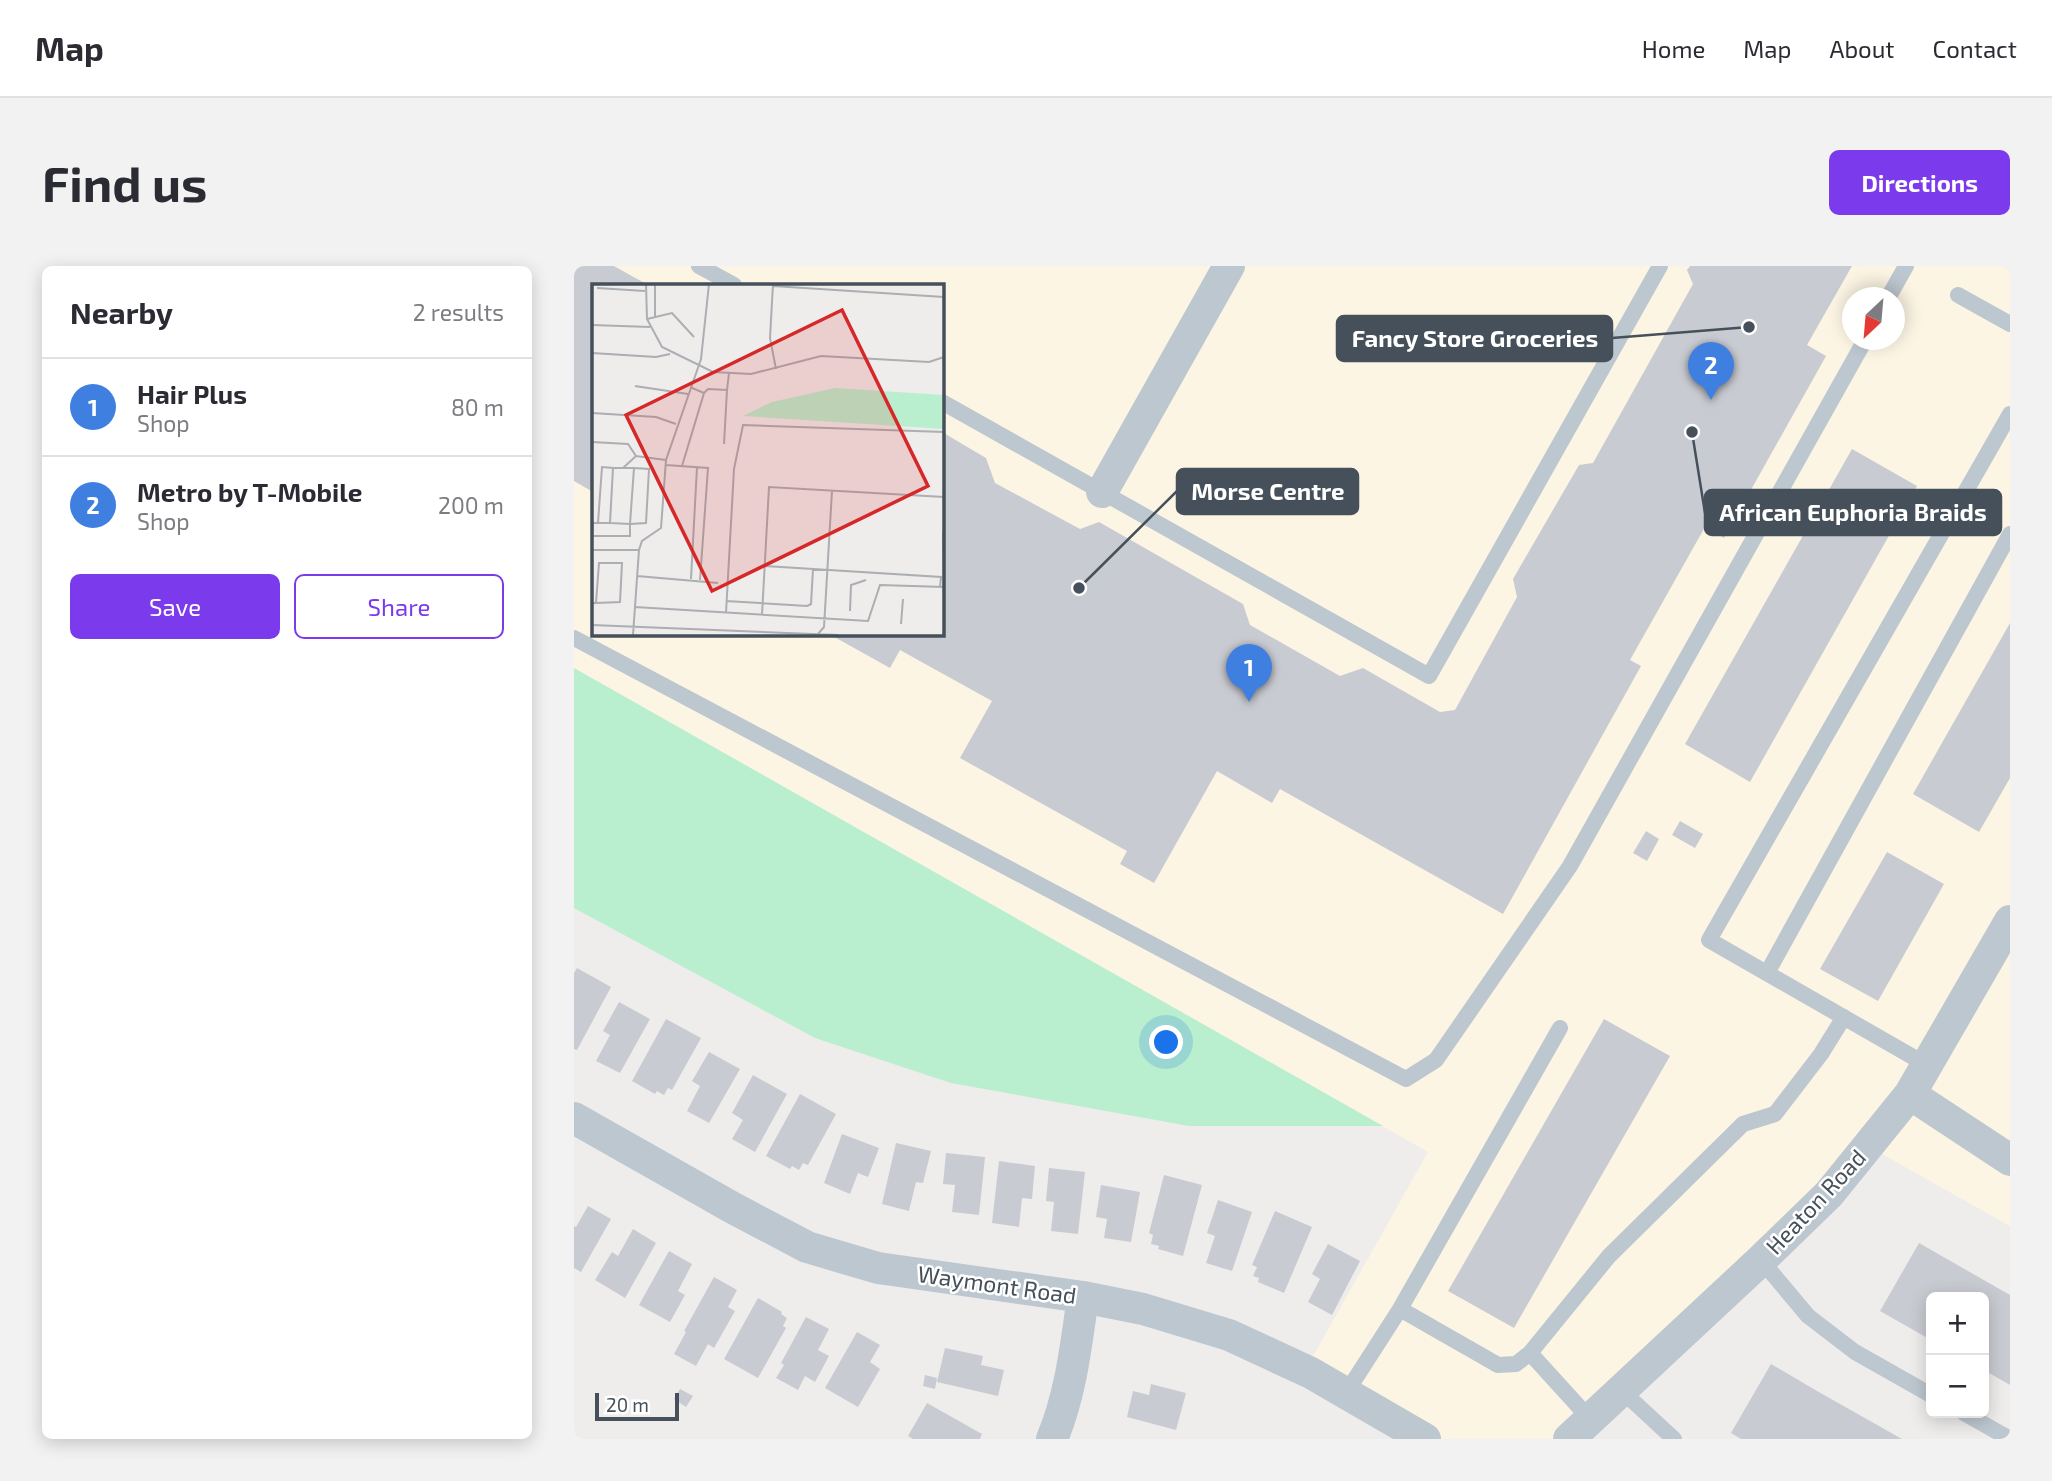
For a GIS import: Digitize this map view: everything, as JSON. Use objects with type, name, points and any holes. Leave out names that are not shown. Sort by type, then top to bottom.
[{"type":"street","points":[[1102,492],[1229,266]]},
{"type":"street","name":"Heaton Road","points":[[1580,1429],[1829,1194],[1910,1094],[2010,922]]},
{"type":"street","points":[[1910,1094],[2010,1160]]},
{"type":"street","name":"Waymont Road","points":[[574,1118],[807,1247],[878,1268],[1083,1297],[1143,1309],[1229,1335],[1311,1373],[1425,1439]]},
{"type":"street","points":[[1052,1439],[1074,1362],[1083,1297]]},
{"type":"lane","points":[[699,266],[732,284]]},
{"type":"lane","points":[[943,403],[1429,676],[1660,266]]},
{"type":"lane","points":[[1894,287],[1906,266]]},
{"type":"lane","points":[[1958,295],[2010,324]]},
{"type":"lane","points":[[574,638],[1406,1079],[1436,1060],[1570,866],[1859,350]]},
{"type":"lane","points":[[1927,1065],[1709,940],[2010,414]]},
{"type":"lane","points":[[1767,973],[2010,534]]},
{"type":"lane","points":[[1400,1308],[1498,1365],[1516,1364],[1530,1353],[1609,1256],[1743,1124],[1775,1114],[1821,1054],[1844,1017]]},
{"type":"lane","points":[[1346,1393],[1400,1308],[1560,1028]]},
{"type":"lane","points":[[1761,1260],[1808,1315],[1855,1352],[1926,1392]]},
{"type":"lane","points":[[1530,1353],[1580,1429]]},
{"type":"lane","points":[[1621,1390],[1674,1439]]},
{"type":"lane","points":[[1973,1418],[2010,1439]]},
{"type":"shaded area","points":[[574,266],[2010,266],[2010,1226],[1866,1145],[1572,1439],[1412,1439],[1303,1374],[1428,1152],[574,668]]},
{"type":"green space","points":[[574,668],[1383,1126],[1189,1126],[951,1083],[815,1038],[574,908]]},
{"type":"building","points":[[574,266],[614,266],[646,284],[592,284],[592,491],[574,481]]},
{"type":"building","points":[[1690,266],[1852,266],[1807,345],[1826,356],[1724,538],[1705,527],[1630,660],[1641,666],[1503,914],[1280,789],[1272,803],[1217,771],[1154,883],[1120,864],[1127,851],[960,758],[992,701],[900,650],[890,668],[831,635],[943,635],[943,433],[986,458],[995,483],[1080,529],[1099,522],[1243,604],[1250,625],[1340,676],[1363,668],[1440,712],[1455,710],[1517,597],[1513,579],[1579,465],[1593,463],[1693,284],[1687,270]]},
{"type":"building","points":[[1852,449],[1917,486],[1750,782],[1685,744]]},
{"type":"building","points":[[2010,623],[2010,778],[1979,832],[1913,794]]},
{"type":"building","points":[[1680,821],[1703,834],[1695,848],[1672,835]]},
{"type":"building","points":[[1646,831],[1659,839],[1647,861],[1633,853]]},
{"type":"building","points":[[1887,852],[1944,884],[1878,1001],[1820,969]]},
{"type":"building","points":[[577,968],[611,987],[577,1050],[574,1049],[574,973]]},
{"type":"building","points":[[619,1002],[650,1019],[620,1073],[596,1061],[610,1035],[603,1031]]},
{"type":"building","points":[[666,1019],[701,1038],[672,1090],[668,1088],[664,1095],[657,1091],[655,1094],[632,1081]]},
{"type":"building","points":[[1604,1019],[1670,1056],[1514,1328],[1448,1291]]},
{"type":"building","points":[[709,1052],[740,1069],[709,1123],[687,1111],[700,1086],[692,1081]]},
{"type":"building","points":[[753,1075],[787,1094],[755,1152],[732,1139],[743,1120],[732,1113]]},
{"type":"building","points":[[800,1094],[836,1114],[808,1165],[803,1163],[799,1170],[792,1166],[790,1169],[766,1156]]},
{"type":"building","points":[[842,1134],[879,1148],[868,1177],[858,1173],[850,1194],[824,1183]]},
{"type":"building","points":[[896,1143],[931,1151],[923,1183],[916,1182],[909,1211],[882,1204]]},
{"type":"building","points":[[946,1153],[985,1157],[979,1215],[952,1212],[955,1185],[943,1184]]},
{"type":"building","points":[[999,1161],[1035,1166],[1032,1199],[1022,1198],[1019,1227],[992,1223]]},
{"type":"building","points":[[1049,1168],[1085,1172],[1078,1234],[1051,1231],[1054,1202],[1046,1201]]},
{"type":"building","points":[[1164,1175],[1202,1185],[1183,1256],[1158,1249],[1159,1246],[1151,1244],[1153,1235],[1149,1233]]},
{"type":"building","points":[[1101,1185],[1140,1192],[1131,1242],[1104,1238],[1107,1219],[1096,1217]]},
{"type":"building","points":[[1218,1200],[1252,1212],[1232,1271],[1206,1263],[1215,1236],[1207,1233]]},
{"type":"building","points":[[588,1206],[611,1219],[581,1272],[574,1268],[574,1226],[576,1227]]},
{"type":"building","points":[[1275,1211],[1312,1227],[1284,1293],[1258,1282],[1259,1278],[1253,1276],[1257,1267],[1252,1265]]},
{"type":"building","points":[[633,1229],[656,1243],[625,1298],[595,1280],[612,1252],[618,1256]]},
{"type":"building","points":[[1919,1243],[2010,1295],[2010,1385],[1989,1373],[1989,1292],[1926,1292],[1926,1337],[1880,1311]]},
{"type":"building","points":[[1328,1244],[1360,1261],[1332,1315],[1308,1302],[1320,1279],[1312,1274]]},
{"type":"building","points":[[669,1251],[692,1264],[678,1291],[685,1295],[670,1322],[639,1305]]},
{"type":"building","points":[[714,1277],[737,1290],[728,1307],[735,1311],[714,1348],[708,1344],[696,1366],[674,1354]]},
{"type":"building","points":[[758,1298],[782,1312],[787,1318],[783,1326],[786,1328],[758,1378],[724,1359]]},
{"type":"building","points":[[806,1317],[829,1329],[818,1350],[829,1356],[815,1382],[805,1376],[798,1390],[776,1378],[784,1365],[781,1363]]},
{"type":"building","points":[[857,1332],[880,1345],[870,1362],[880,1369],[858,1407],[825,1388]]},
{"type":"building","points":[[945,1348],[983,1356],[981,1365],[1004,1370],[998,1396],[937,1382]]},
{"type":"building","points":[[1771,1364],[1902,1439],[1741,1439],[1731,1433]]},
{"type":"building","points":[[925,1375],[937,1378],[935,1389],[923,1386]]},
{"type":"building","points":[[1151,1384],[1186,1393],[1176,1430],[1127,1417],[1133,1391],[1149,1395]]},
{"type":"building","points":[[680,1389],[693,1396],[686,1407],[674,1399]]},
{"type":"building","points":[[927,1403],[982,1434],[980,1439],[913,1439],[908,1436]]},
{"type":"place","name":"Fancy Store Groceries","points":[[1749,327]]},
{"type":"place","name":"Metro by T-Mobile","points":[[1711,400]]},
{"type":"place","name":"African Euphoria Braids","points":[[1692,432]]},
{"type":"place","name":"Morse Centre","points":[[1079,588]]},
{"type":"place","name":"Hair Plus","points":[[1249,702]]}]
